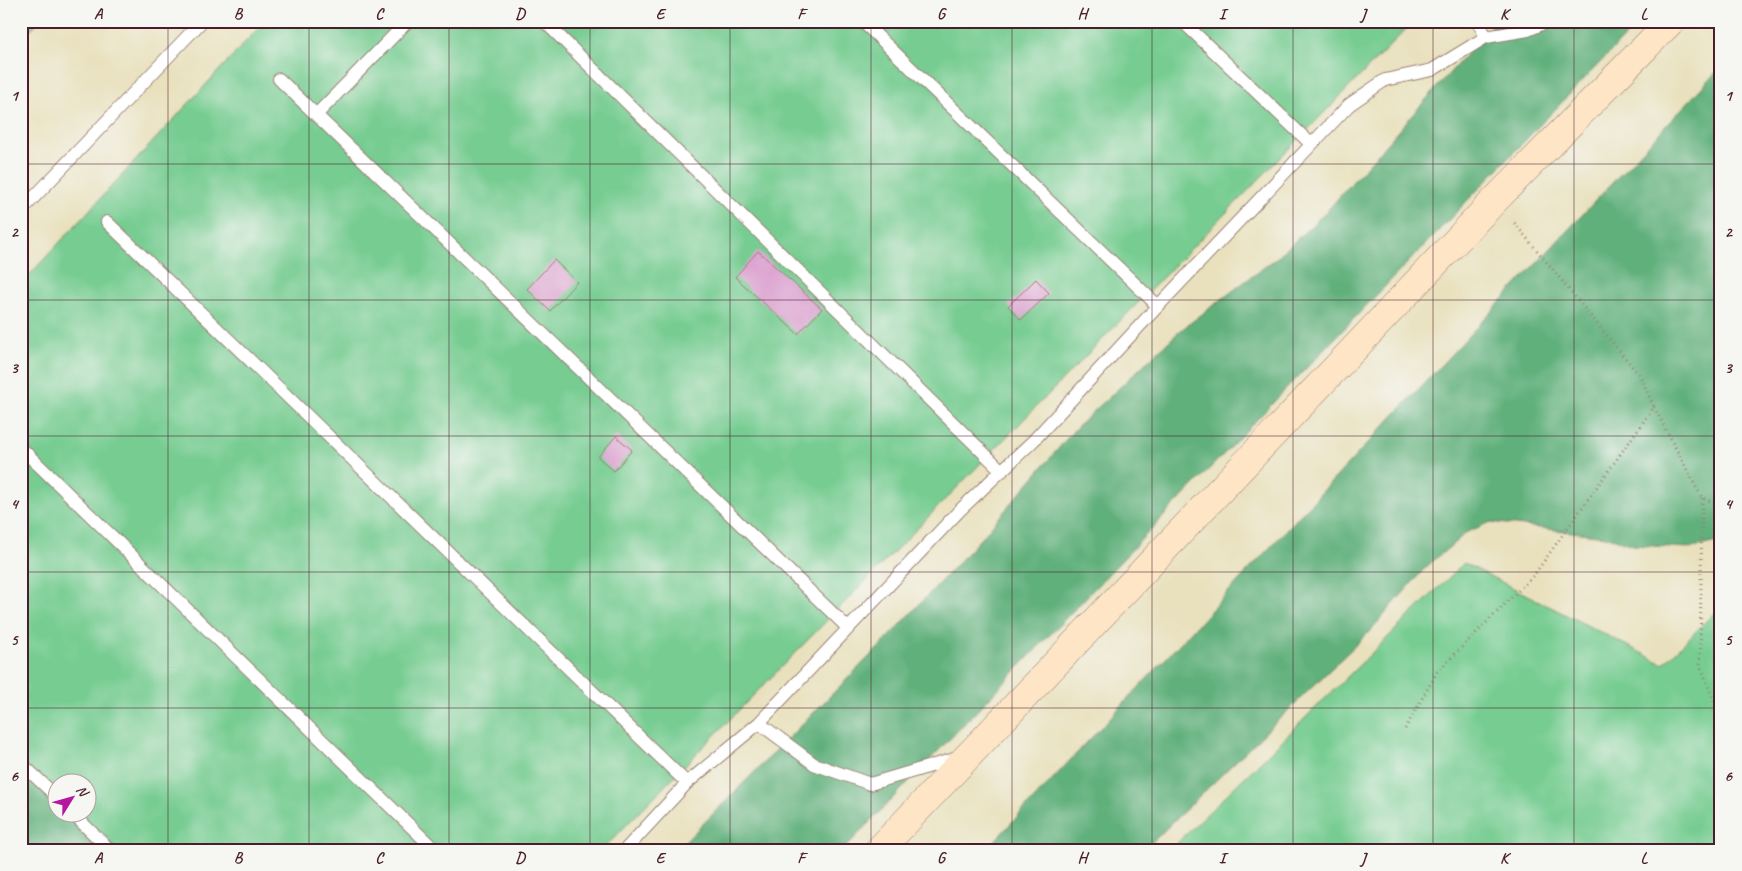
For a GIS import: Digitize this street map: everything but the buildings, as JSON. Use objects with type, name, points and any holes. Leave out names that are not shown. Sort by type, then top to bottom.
[{"type":"street","points":[[879,850],[1495,200],[1670,21]]},
{"type":"lane","points":[[21,211],[202,21]]},
{"type":"lane","points":[[317,114],[408,21]]},
{"type":"lane","points":[[544,21],[1002,471]]},
{"type":"lane","points":[[862,21],[1158,306]]},
{"type":"lane","points":[[1182,21],[1311,144]]},
{"type":"lane","points":[[1478,21],[1486,37]]},
{"type":"lane","points":[[625,850],[688,783],[759,723],[960,510],[1033,441],[1349,105],[1385,80],[1432,70],[1486,37],[1528,30],[1548,21]]},
{"type":"lane","points":[[279,79],[848,628]]},
{"type":"lane","points":[[106,222],[688,783]]},
{"type":"lane","points":[[21,448],[435,850]]},
{"type":"lane","points":[[759,723],[814,764],[870,784],[970,754]]},
{"type":"lane","points":[[21,762],[48,788]]},
{"type":"lane","points":[[83,824],[110,850]]},
{"type":"path","points":[[1495,200],[1640,376],[1654,407],[1702,498],[1700,664],[1721,720]]},
{"type":"path","points":[[1405,729],[1437,672],[1534,575],[1654,407]]},
{"type":"path","points":[[1702,498],[1721,505]]},
{"type":"green space","points":[[21,21],[39,21],[21,40]]},
{"type":"green space","points":[[265,21],[1414,21],[602,850],[113,850],[86,824],[98,824],[98,774],[48,774],[48,786],[21,760],[21,284]]},
{"type":"green space","points":[[1496,21],[1640,21],[843,850],[677,850],[888,638],[984,535],[1076,428],[1181,330],[1279,256],[1325,213]]},
{"type":"green space","points":[[1721,67],[1721,541],[1691,548],[1634,545],[1605,536],[1491,522],[1467,532],[1425,568],[1370,631],[1144,850],[986,850]]},
{"type":"green space","points":[[1464,563],[1663,664],[1721,606],[1721,850],[1170,850]]},
{"type":"green space","points":[[21,768],[48,790],[48,824],[82,824],[107,850],[21,850]]}]
